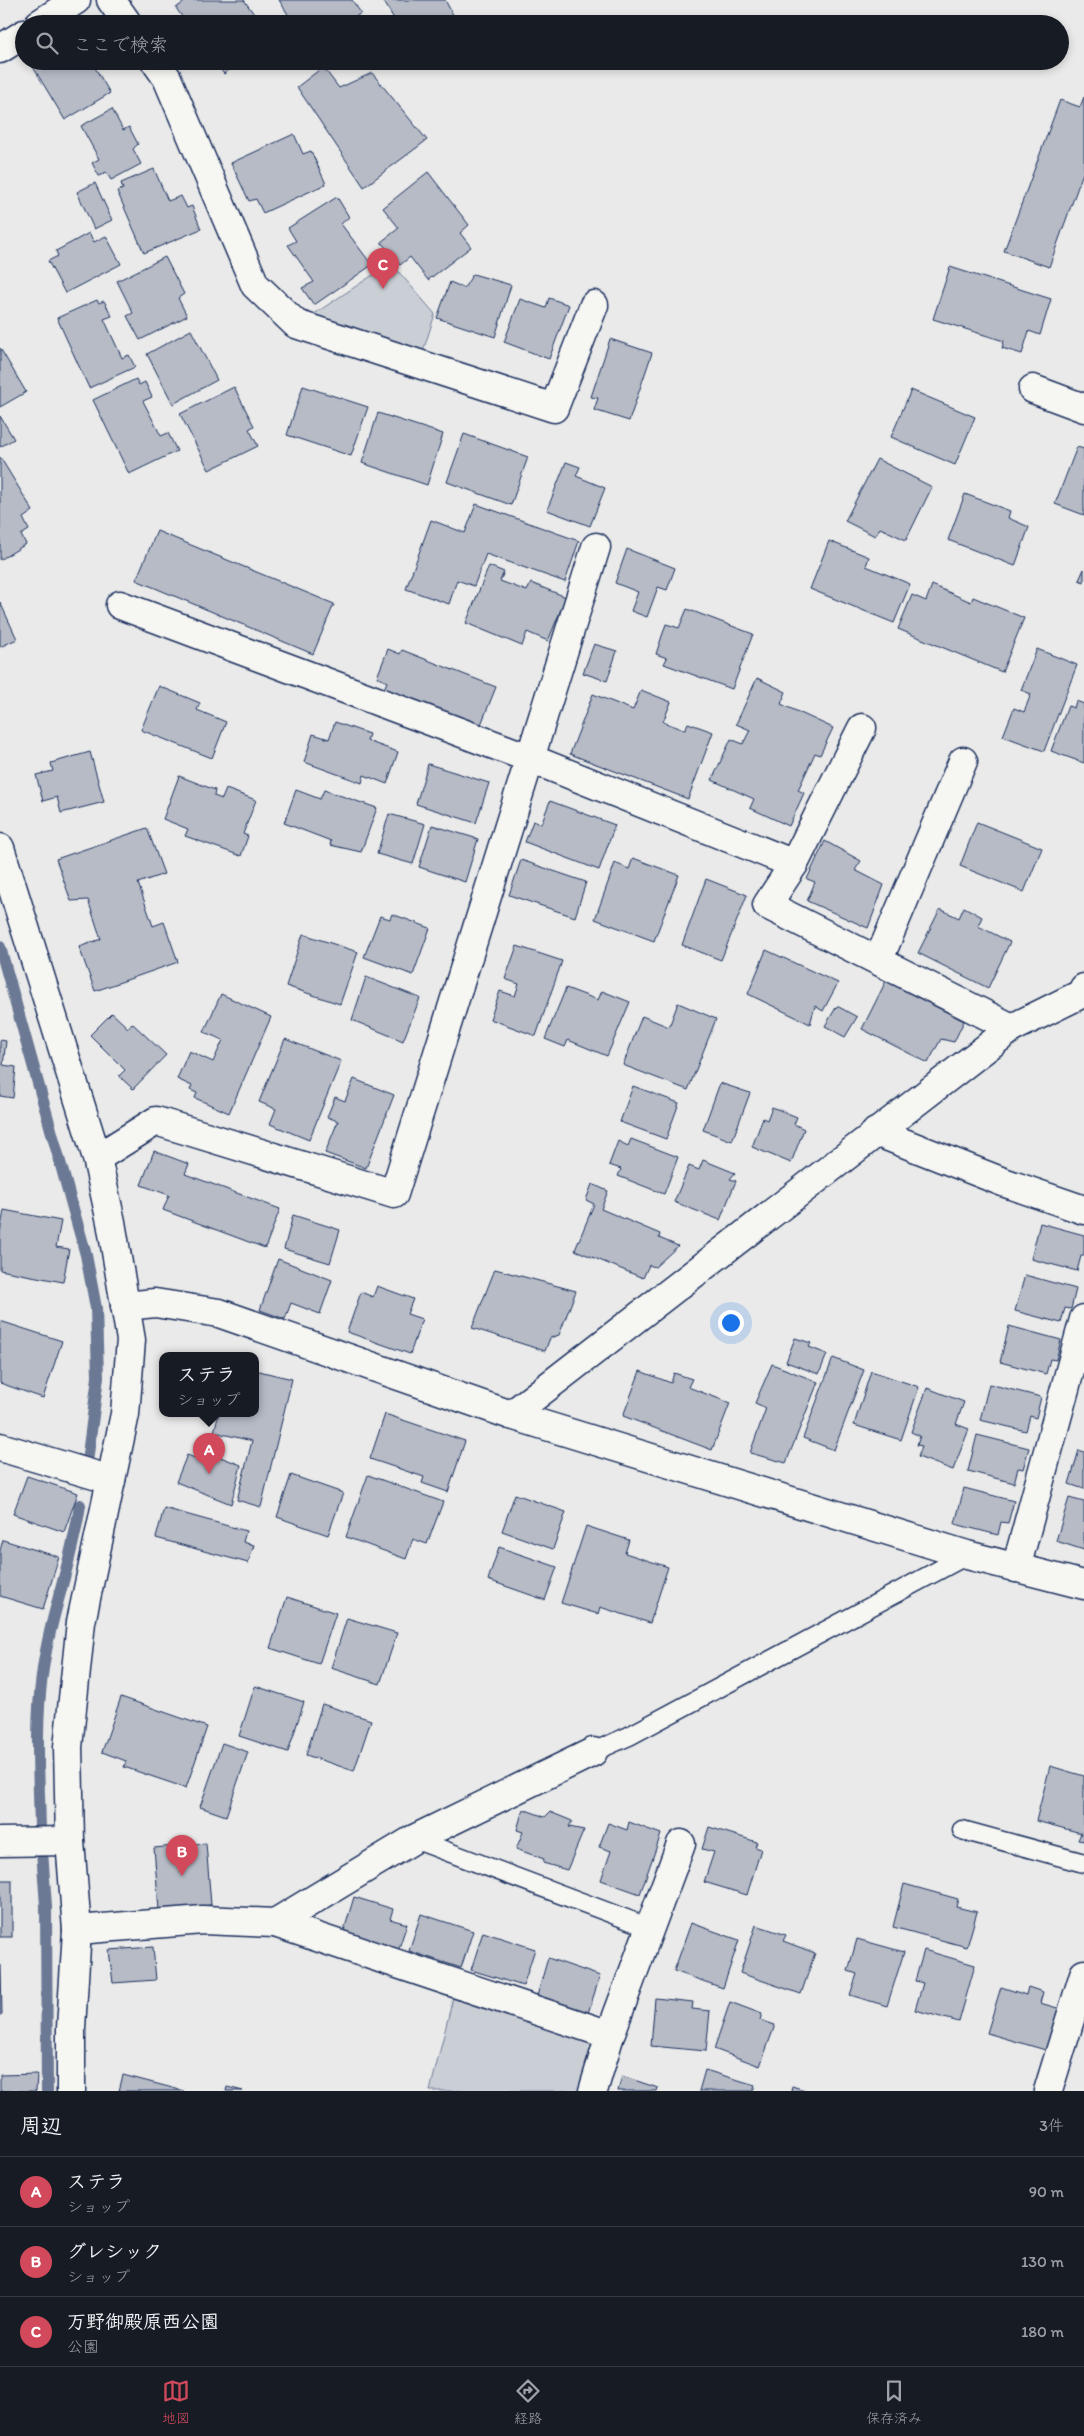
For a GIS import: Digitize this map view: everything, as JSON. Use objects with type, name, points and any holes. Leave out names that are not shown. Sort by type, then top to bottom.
[{"type":"street","points":[[53,15],[76,0]]},
{"type":"street","points":[[111,0],[122,15]]},
{"type":"street","points":[[0,49],[15,40]]},
{"type":"street","points":[[161,70],[167,78],[255,285],[296,324],[554,408],[594,305]]},
{"type":"street","points":[[1033,389],[1084,408]]},
{"type":"street","points":[[97,1158],[156,1121],[394,1194],[596,548]]},
{"type":"street","points":[[120,605],[529,758],[794,864]]},
{"type":"street","points":[[862,728],[794,864],[767,905],[879,959],[1012,1028]]},
{"type":"street","points":[[879,959],[963,761]]},
{"type":"street","points":[[0,848],[97,1158],[131,1340],[125,1414],[81,1622],[68,1747],[70,1841],[77,1930],[71,2028],[71,2091]]},
{"type":"street","points":[[511,1415],[1012,1028],[1081,994],[1084,988]]},
{"type":"street","points":[[876,1132],[1003,1182],[1084,1210]]},
{"type":"street","points":[[125,1306],[155,1303],[219,1313],[511,1415],[967,1555],[1084,1585]]},
{"type":"street","points":[[1016,1568],[1084,1320]]},
{"type":"street","points":[[0,1447],[111,1480]]},
{"type":"street","points":[[275,1923],[414,1839],[593,1752]]},
{"type":"street","points":[[0,1842],[70,1841]]},
{"type":"street","points":[[593,2091],[610,2035],[681,1844]]},
{"type":"street","points":[[77,1930],[203,1920],[275,1923],[610,2035]]},
{"type":"street","points":[[1048,2091],[1084,1974]]},
{"type":"lane","points":[[593,1752],[629,1736],[967,1555]]},
{"type":"lane","points":[[962,1830],[1084,1863]]},
{"type":"lane","points":[[414,1839],[650,1928]]},
{"type":"shaded area","points":[[391,263],[435,314],[419,364],[310,328],[314,314]]},
{"type":"shaded area","points":[[453,1998],[601,2045],[585,2091],[430,2091]]},
{"type":"building","points":[[187,0],[244,0],[255,15],[181,15],[176,8]]},
{"type":"building","points":[[279,0],[352,0],[361,13],[358,15],[288,15]]},
{"type":"building","points":[[383,0],[445,0],[453,15],[392,15]]},
{"type":"building","points":[[35,70],[96,70],[110,93],[65,120]]},
{"type":"building","points":[[221,70],[229,70],[224,74]]},
{"type":"building","points":[[319,70],[325,70],[339,88],[372,73],[427,140],[364,187],[297,87]]},
{"type":"building","points":[[1084,97],[1084,170],[1049,267],[1004,251],[1060,100],[1080,107]]},
{"type":"building","points":[[112,109],[123,130],[129,127],[138,144],[133,149],[141,164],[111,180],[106,172],[99,176],[92,163],[99,159],[81,126]]},
{"type":"building","points":[[294,134],[303,154],[311,151],[326,184],[263,213],[256,199],[249,201],[231,163]]},
{"type":"building","points":[[154,169],[168,201],[181,196],[187,208],[192,206],[201,229],[144,253],[117,191],[123,189],[121,183]]},
{"type":"building","points":[[428,172],[469,225],[460,233],[471,247],[428,280],[410,257],[400,265],[381,242],[399,228],[383,208]]},
{"type":"building","points":[[95,183],[112,220],[94,229],[77,192]]},
{"type":"building","points":[[337,197],[349,217],[341,224],[372,265],[314,305],[302,288],[314,282],[288,245],[296,241],[288,228]]},
{"type":"building","points":[[89,233],[94,242],[106,236],[121,264],[65,293],[48,261],[58,256],[56,251]]},
{"type":"building","points":[[165,257],[184,294],[178,298],[187,316],[140,340],[127,316],[133,313],[117,281]]},
{"type":"building","points":[[950,267],[1051,299],[1040,335],[1029,331],[1022,354],[1002,348],[1004,341],[933,319]]},
{"type":"building","points":[[473,274],[511,285],[495,337],[437,318],[450,282],[464,288]]},
{"type":"building","points":[[549,298],[569,305],[549,359],[504,342],[520,299],[546,308]]},
{"type":"building","points":[[97,300],[99,303],[104,301],[112,316],[104,319],[122,358],[129,355],[135,367],[89,388],[57,318]]},
{"type":"building","points":[[191,330],[217,380],[173,404],[147,354]]},
{"type":"building","points":[[610,339],[652,353],[629,421],[594,410],[598,398],[591,397]]},
{"type":"building","points":[[0,348],[26,392],[0,407]]},
{"type":"building","points":[[136,379],[139,385],[145,382],[152,397],[143,401],[161,436],[168,433],[177,451],[129,474],[93,400]]},
{"type":"building","points":[[303,386],[368,407],[351,456],[287,435]]},
{"type":"building","points":[[234,387],[254,426],[249,429],[258,446],[209,470],[180,414]]},
{"type":"building","points":[[911,390],[975,417],[955,465],[891,437]]},
{"type":"building","points":[[378,413],[443,434],[427,485],[362,463]]},
{"type":"building","points":[[0,416],[14,439],[0,447]]},
{"type":"building","points":[[464,434],[528,457],[511,505],[447,482]]},
{"type":"building","points":[[1077,447],[1084,449],[1084,515],[1055,504]]},
{"type":"building","points":[[0,457],[33,511],[23,518],[29,530],[21,535],[26,544],[0,560]]},
{"type":"building","points":[[877,459],[932,487],[906,540],[880,528],[875,536],[845,521]]},
{"type":"building","points":[[566,462],[580,467],[576,476],[605,488],[590,526],[547,510]]},
{"type":"building","points":[[965,494],[1010,511],[1008,518],[1029,527],[1015,566],[948,540]]},
{"type":"building","points":[[476,504],[579,541],[565,582],[486,554],[474,586],[457,580],[449,604],[406,589],[431,520],[465,533]]},
{"type":"building","points":[[157,531],[334,604],[313,654],[136,580]]},
{"type":"building","points":[[829,541],[869,557],[866,566],[910,584],[894,623],[810,589]]},
{"type":"building","points":[[627,549],[675,568],[667,590],[658,587],[647,617],[631,611],[638,592],[615,583]]},
{"type":"building","points":[[489,566],[504,572],[500,581],[527,591],[531,583],[566,597],[548,641],[527,632],[522,646],[466,623]]},
{"type":"building","points":[[1084,569],[1084,582],[1079,580]]},
{"type":"building","points":[[932,585],[971,602],[973,597],[1024,618],[1002,672],[898,629],[912,595],[926,601]]},
{"type":"building","points":[[0,602],[17,639],[0,647]]},
{"type":"building","points":[[687,609],[753,634],[732,689],[664,664],[667,658],[656,654],[666,624],[679,628]]},
{"type":"building","points":[[594,644],[617,651],[607,681],[583,673]]},
{"type":"building","points":[[388,649],[400,654],[402,650],[496,687],[480,727],[384,689],[387,682],[377,677]]},
{"type":"building","points":[[1037,649],[1077,665],[1044,751],[1003,736],[1014,708],[1024,712],[1031,694],[1021,690]]},
{"type":"building","points":[[757,678],[786,692],[781,704],[833,728],[820,755],[815,753],[798,790],[804,793],[789,826],[750,808],[754,799],[712,780],[731,739],[743,744],[750,730],[736,724]]},
{"type":"building","points":[[159,686],[200,703],[197,710],[226,722],[212,758],[141,730]]},
{"type":"building","points":[[641,690],[671,702],[663,722],[685,730],[688,723],[713,732],[688,799],[570,754],[593,694],[633,710]]},
{"type":"building","points":[[1076,701],[1084,704],[1084,763],[1051,751],[1068,706],[1074,708]]},
{"type":"building","points":[[335,722],[369,734],[367,741],[398,752],[387,784],[364,775],[362,783],[304,762],[313,734],[329,739]]},
{"type":"building","points":[[90,752],[104,802],[61,813],[57,797],[43,801],[36,775],[53,771],[51,763]]},
{"type":"building","points":[[428,764],[489,783],[476,823],[416,804]]},
{"type":"building","points":[[179,776],[215,790],[214,796],[222,799],[226,789],[256,800],[243,834],[248,836],[241,856],[185,836],[188,829],[163,819]]},
{"type":"building","points":[[296,790],[320,799],[324,790],[377,808],[361,852],[330,845],[331,841],[284,823]]},
{"type":"building","points":[[550,801],[615,825],[599,870],[525,842],[533,821],[541,824]]},
{"type":"building","points":[[389,814],[425,824],[413,864],[377,854]]},
{"type":"building","points":[[977,822],[1042,848],[1024,892],[960,866]]},
{"type":"building","points":[[432,825],[478,839],[465,882],[419,867]]},
{"type":"building","points":[[147,828],[164,874],[138,883],[153,926],[164,922],[178,962],[95,991],[79,947],[101,939],[88,900],[71,901],[56,859]]},
{"type":"building","points":[[825,841],[861,861],[855,870],[884,885],[868,928],[807,901],[815,882],[807,879]]},
{"type":"building","points":[[633,858],[679,875],[654,941],[595,919],[615,863],[629,869]]},
{"type":"building","points":[[521,860],[586,882],[575,917],[509,895]]},
{"type":"building","points":[[706,879],[747,895],[721,960],[682,945]]},
{"type":"building","points":[[964,907],[982,917],[978,926],[1010,942],[988,988],[918,953],[940,909],[959,918]]},
{"type":"building","points":[[392,914],[430,928],[413,975],[364,957],[380,916],[390,919]]},
{"type":"building","points":[[303,934],[358,952],[340,1004],[286,986]]},
{"type":"building","points":[[517,946],[562,961],[536,1036],[490,1019],[500,991],[515,996],[519,984],[505,979]]},
{"type":"building","points":[[766,950],[838,983],[823,1011],[815,1006],[810,1024],[748,994]]},
{"type":"building","points":[[366,977],[420,998],[403,1041],[352,1020]]},
{"type":"building","points":[[886,981],[964,1021],[954,1042],[941,1039],[928,1063],[862,1029]]},
{"type":"building","points":[[566,988],[598,1000],[602,991],[630,1002],[607,1056],[568,1040],[565,1047],[545,1039]]},
{"type":"building","points":[[221,994],[271,1017],[229,1113],[195,1098],[197,1093],[190,1090],[192,1086],[177,1079],[189,1051],[213,1062],[223,1040],[204,1032]]},
{"type":"building","points":[[678,1003],[716,1019],[688,1090],[623,1065],[642,1016],[669,1027]]},
{"type":"building","points":[[837,1006],[857,1017],[845,1037],[825,1026]]},
{"type":"building","points":[[112,1013],[128,1028],[132,1023],[166,1055],[133,1089],[119,1076],[125,1070],[90,1035]]},
{"type":"building","points":[[285,1039],[341,1061],[309,1140],[270,1124],[276,1109],[259,1102]]},
{"type":"building","points":[[0,1040],[6,1041],[3,1065],[16,1067],[13,1098],[0,1096]]},
{"type":"building","points":[[354,1079],[394,1095],[366,1168],[325,1153],[338,1121],[327,1117],[335,1097],[345,1101]]},
{"type":"building","points":[[720,1083],[750,1093],[732,1141],[703,1130]]},
{"type":"building","points":[[633,1086],[679,1103],[666,1139],[620,1122]]},
{"type":"building","points":[[772,1107],[797,1117],[794,1124],[804,1129],[791,1163],[752,1147],[763,1118],[767,1120]]},
{"type":"building","points":[[631,1139],[678,1157],[664,1194],[618,1176],[621,1169],[609,1165],[618,1141],[628,1146]]},
{"type":"building","points":[[154,1151],[189,1164],[185,1174],[280,1209],[265,1248],[163,1210],[169,1195],[141,1185]]},
{"type":"building","points":[[703,1160],[735,1173],[730,1179],[736,1181],[720,1220],[674,1202],[689,1166],[699,1170]]},
{"type":"building","points":[[592,1184],[608,1191],[601,1209],[660,1234],[659,1238],[678,1246],[655,1267],[649,1265],[643,1278],[575,1250],[594,1204],[586,1200]]},
{"type":"building","points":[[4,1210],[61,1221],[56,1247],[69,1249],[63,1282],[0,1270],[0,1233]]},
{"type":"building","points":[[293,1215],[340,1230],[330,1263],[284,1249]]},
{"type":"building","points":[[1040,1223],[1084,1235],[1084,1256],[1081,1256],[1077,1271],[1031,1259]]},
{"type":"building","points":[[278,1259],[332,1280],[320,1314],[291,1303],[285,1319],[260,1310]]},
{"type":"building","points":[[495,1269],[576,1291],[559,1335],[550,1338],[545,1351],[472,1328]]},
{"type":"building","points":[[1025,1275],[1076,1289],[1071,1309],[1065,1308],[1061,1323],[1015,1311]]},
{"type":"building","points":[[377,1286],[413,1299],[407,1314],[422,1319],[410,1354],[347,1332],[361,1292],[373,1297]]},
{"type":"building","points":[[0,1321],[62,1341],[43,1398],[0,1383]]},
{"type":"building","points":[[1009,1326],[1061,1340],[1056,1360],[1050,1359],[1046,1374],[1000,1362]]},
{"type":"building","points":[[795,1338],[811,1343],[809,1347],[827,1354],[819,1374],[786,1362]]},
{"type":"building","points":[[833,1358],[864,1370],[834,1450],[803,1438]]},
{"type":"building","points":[[772,1364],[818,1382],[786,1463],[750,1453],[766,1408],[755,1403]]},
{"type":"building","points":[[259,1371],[292,1379],[261,1507],[237,1500],[252,1441],[214,1432],[218,1417],[259,1417]]},
{"type":"building","points":[[640,1371],[671,1383],[674,1373],[692,1379],[688,1387],[730,1403],[712,1450],[623,1416]]},
{"type":"building","points":[[871,1371],[919,1387],[901,1440],[854,1425]]},
{"type":"building","points":[[989,1384],[1041,1397],[1036,1418],[1030,1416],[1026,1431],[980,1420]]},
{"type":"building","points":[[927,1388],[964,1402],[956,1424],[969,1429],[953,1470],[918,1457],[922,1446],[917,1445],[920,1436],[911,1432]]},
{"type":"building","points":[[385,1414],[465,1441],[448,1492],[422,1483],[424,1477],[370,1459]]},
{"type":"building","points":[[977,1435],[1029,1448],[1023,1469],[1018,1468],[1014,1483],[968,1471]]},
{"type":"building","points":[[1079,1450],[1084,1452],[1084,1489],[1069,1484]]},
{"type":"building","points":[[210,1453],[241,1465],[231,1504],[176,1482],[187,1455],[206,1462]]},
{"type":"building","points":[[291,1475],[343,1493],[328,1535],[277,1517]]},
{"type":"building","points":[[368,1475],[443,1502],[427,1544],[413,1539],[406,1559],[346,1537]]},
{"type":"building","points":[[27,1476],[78,1493],[64,1532],[13,1514]]},
{"type":"building","points":[[964,1488],[1014,1501],[1008,1523],[1001,1522],[998,1535],[955,1524]]},
{"type":"building","points":[[515,1494],[566,1512],[553,1549],[502,1531]]},
{"type":"building","points":[[1069,1498],[1084,1502],[1084,1550],[1056,1541]]},
{"type":"building","points":[[164,1508],[246,1531],[243,1542],[254,1545],[248,1563],[156,1538]]},
{"type":"building","points":[[586,1526],[629,1540],[625,1553],[668,1567],[650,1623],[600,1607],[598,1614],[561,1603]]},
{"type":"building","points":[[3,1540],[59,1557],[43,1609],[0,1596],[0,1550]]},
{"type":"building","points":[[499,1547],[557,1567],[545,1600],[488,1580]]},
{"type":"building","points":[[287,1597],[336,1613],[319,1664],[270,1648]]},
{"type":"building","points":[[347,1618],[397,1633],[380,1684],[331,1668]]},
{"type":"building","points":[[255,1686],[304,1702],[288,1752],[239,1736]]},
{"type":"building","points":[[121,1697],[207,1727],[186,1788],[124,1767],[126,1761],[102,1752]]},
{"type":"building","points":[[322,1704],[371,1720],[354,1771],[306,1755]]},
{"type":"building","points":[[222,1743],[248,1752],[226,1816],[200,1807]]},
{"type":"building","points":[[1050,1766],[1084,1776],[1084,1841],[1078,1840],[1081,1833],[1036,1821]]},
{"type":"building","points":[[523,1809],[545,1817],[550,1812],[572,1821],[569,1827],[584,1830],[567,1870],[543,1863],[544,1859],[516,1849],[523,1832],[517,1830]]},
{"type":"building","points":[[629,1822],[661,1834],[640,1894],[601,1880],[611,1851],[599,1847],[608,1823],[627,1830]]},
{"type":"building","points":[[709,1827],[757,1842],[755,1847],[761,1849],[747,1895],[704,1882],[714,1852],[702,1849]]},
{"type":"building","points":[[206,1843],[211,1905],[159,1910],[154,1848]]},
{"type":"building","points":[[0,1880],[12,1880],[12,1937],[0,1937]]},
{"type":"building","points":[[904,1884],[958,1899],[956,1907],[977,1912],[967,1947],[893,1927]]},
{"type":"building","points":[[354,1897],[393,1909],[390,1919],[407,1924],[398,1951],[343,1934]]},
{"type":"building","points":[[421,1914],[473,1931],[461,1968],[409,1951]]},
{"type":"building","points":[[691,1923],[739,1940],[723,1988],[674,1971]]},
{"type":"building","points":[[756,1925],[786,1935],[783,1941],[815,1953],[801,1994],[740,1973]]},
{"type":"building","points":[[483,1932],[535,1949],[523,1986],[471,1970]]},
{"type":"building","points":[[857,1939],[904,1952],[887,2006],[850,1995],[857,1974],[848,1971]]},
{"type":"building","points":[[153,1947],[156,1980],[113,1983],[109,1950]]},
{"type":"building","points":[[924,1950],[975,1965],[959,2022],[915,2010],[923,1983],[915,1981]]},
{"type":"building","points":[[548,1958],[600,1976],[588,2013],[537,1996]]},
{"type":"building","points":[[1,1965],[2,2015],[0,2015]]},
{"type":"building","points":[[1001,1987],[1026,1995],[1028,1987],[1043,1992],[1040,2003],[1061,2009],[1049,2051],[987,2033]]},
{"type":"building","points":[[655,1998],[693,2002],[692,2009],[710,2011],[706,2051],[651,2046]]},
{"type":"building","points":[[730,2002],[762,2014],[760,2020],[775,2025],[760,2066],[714,2049]]},
{"type":"building","points":[[705,2070],[755,2085],[753,2091],[699,2091]]},
{"type":"building","points":[[37,2074],[36,2091],[0,2091],[0,2075]]},
{"type":"building","points":[[123,2075],[184,2091],[119,2091]]},
{"type":"building","points":[[622,2076],[658,2088],[657,2091],[618,2091]]},
{"type":"building","points":[[792,2086],[808,2091],[791,2091]]},
{"type":"building","points":[[227,2087],[243,2091],[226,2091]]},
{"type":"waterway","points":[[0,947],[86,1255],[96,1308],[98,1377],[87,1462]]},
{"type":"waterway","points":[[40,1829],[38,1733],[42,1676],[45,1654],[72,1548],[80,1505]]},
{"type":"waterway","points":[[42,1851],[46,1906],[47,2091]]},
{"type":"place","name":"万野御殿原西公園","points":[[383,289]]},
{"type":"place","name":"ステラ","points":[[209,1474]]},
{"type":"place","name":"グレシック","points":[[182,1876]]}]
